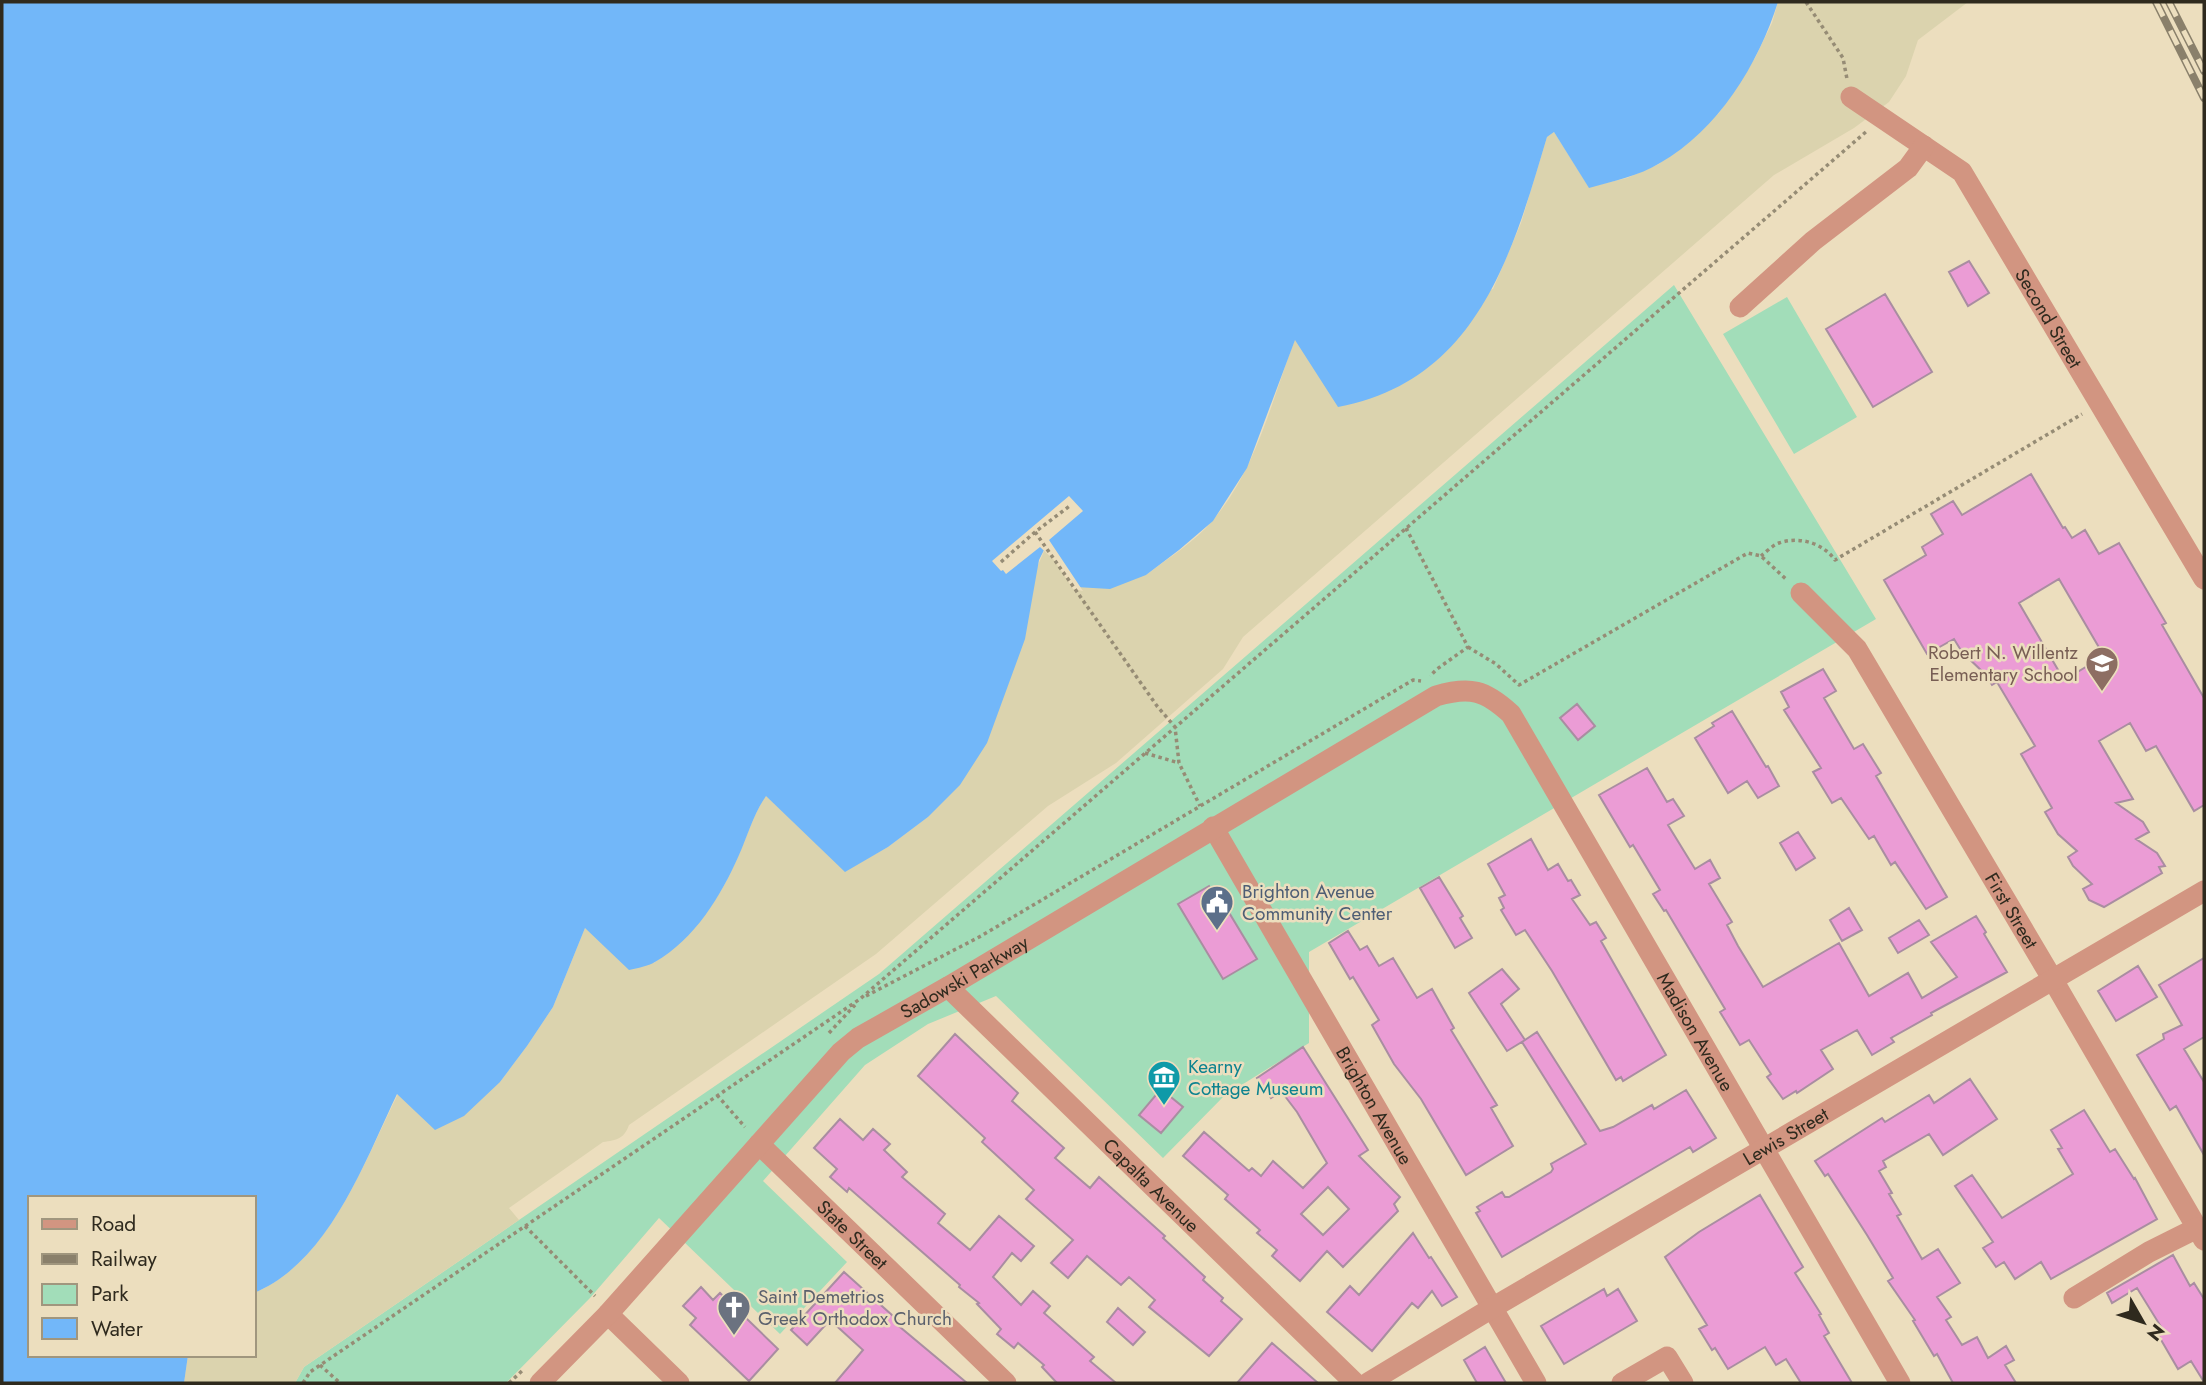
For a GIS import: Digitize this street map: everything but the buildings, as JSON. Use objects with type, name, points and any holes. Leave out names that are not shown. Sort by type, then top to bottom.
[{"type":"street","name":"Second Street","points":[[1851,97],[1962,172],[2204,579]]},
{"type":"street","points":[[1740,307],[1813,241],[1908,168],[1924,146]]},
{"type":"street","name":"First Street","points":[[1801,593],[1857,649],[2201,1234]]},
{"type":"street","name":"Sadowski Parkway","points":[[540,1383],[608,1314],[841,1052],[858,1038],[1436,696],[1457,690],[1478,691]]},
{"type":"street","name":"Madison Avenue","points":[[1478,691],[1498,702],[1511,714],[1900,1383]]},
{"type":"street","name":"Brighton Avenue","points":[[1213,827],[1536,1383]]},
{"type":"street","name":"Lewis Street","points":[[1368,1383],[2204,891]]},
{"type":"street","name":"Capalta Avenue","points":[[948,987],[1356,1383]]},
{"type":"street","name":"State Street","points":[[759,1144],[1006,1383]]},
{"type":"street","points":[[2074,1298],[2149,1252],[2201,1234]]},
{"type":"street","points":[[608,1314],[679,1383]]},
{"type":"street","points":[[1622,1383],[1667,1357],[1682,1383]]},
{"type":"path","points":[[1806,2],[1843,58],[1851,97]]},
{"type":"path","points":[[303,1383],[310,1372],[320,1365],[860,999],[1882,118]]},
{"type":"path","points":[[1761,556],[1778,543],[1806,541],[1828,550],[1835,560],[2100,404]]},
{"type":"path","points":[[1001,562],[1070,505]]},
{"type":"path","points":[[1035,532],[1157,706],[1175,727],[1179,763],[1200,806]]},
{"type":"path","points":[[1468,647],[1496,664],[1519,685],[1748,552],[1761,556],[1801,593]]},
{"type":"path","points":[[1145,753],[1179,763]]},
{"type":"path","points":[[717,1095],[745,1127]]},
{"type":"path","points":[[525,1226],[595,1296]]},
{"type":"path","points":[[320,1365],[340,1383]]},
{"type":"green space","points":[[1674,285],[1876,619],[1309,952],[1309,1043],[1224,1096],[1163,1158],[996,996],[928,1024],[865,1065],[763,1181],[847,1262],[780,1334],[659,1218],[590,1298],[506,1383],[295,1383],[304,1367],[879,974]]},
{"type":"green space","points":[[1787,297],[1857,417],[1794,454],[1723,334]]},
{"type":"sand","points":[[1778,2],[1968,2],[1918,40],[1906,76],[1889,102],[1854,128],[1774,175],[1243,637],[1223,669],[1116,763],[1048,806],[876,954],[629,1125],[622,1136],[603,1142],[509,1208],[519,1220],[304,1367],[295,1383],[184,1383],[188,1357],[256,1357],[256,1292],[280,1278],[303,1258],[324,1234],[357,1179],[398,1094],[500,1082],[553,1007],[585,928],[654,963],[693,928],[714,901],[732,871],[766,795],[845,871],[888,847],[928,817],[1045,549],[1146,575],[1198,535],[1228,500],[1252,457],[1295,339],[1493,289],[1521,223],[1547,137],[1554,132],[1589,187],[1627,178],[1659,164],[1719,113],[1755,58],[1772,23]]},
{"type":"water","points":[[2,2],[1778,2],[1770,26],[1747,72],[1718,114],[1681,149],[1652,168],[1589,188],[1554,132],[1547,137],[1519,225],[1482,306],[1456,341],[1424,370],[1385,393],[1338,407],[1295,340],[1247,468],[1213,521],[1179,550],[1146,575],[1110,589],[1076,587],[1056,558],[1044,550],[1039,560],[1025,639],[987,743],[960,785],[928,817],[888,847],[845,872],[766,796],[715,901],[694,929],[669,952],[652,963],[629,970],[585,928],[553,1007],[500,1082],[464,1116],[435,1130],[397,1094],[357,1179],[324,1235],[303,1259],[280,1278],[256,1292],[256,1196],[28,1196],[28,1357],[188,1357],[184,1383],[2,1383]]},
{"type":"pier","points":[[1069,496],[1083,511],[1049,540],[1083,591],[1073,589],[1054,560],[1040,547],[1006,574],[1001,571],[992,561]]},
{"type":"railway","points":[[2156,2],[2204,98]]},
{"type":"railway","points":[[2169,2],[2204,71]]},
{"type":"place","name":"Robert N. Willentz Elementary School","points":[[2102,693]]},
{"type":"place","name":"Brighton Avenue Community Center","points":[[1217,932]]},
{"type":"place","name":"Kearny Cottage Museum","points":[[1164,1107]]},
{"type":"place","name":"Saint Demetrios Greek Orthodox Church","points":[[734,1337]]}]
